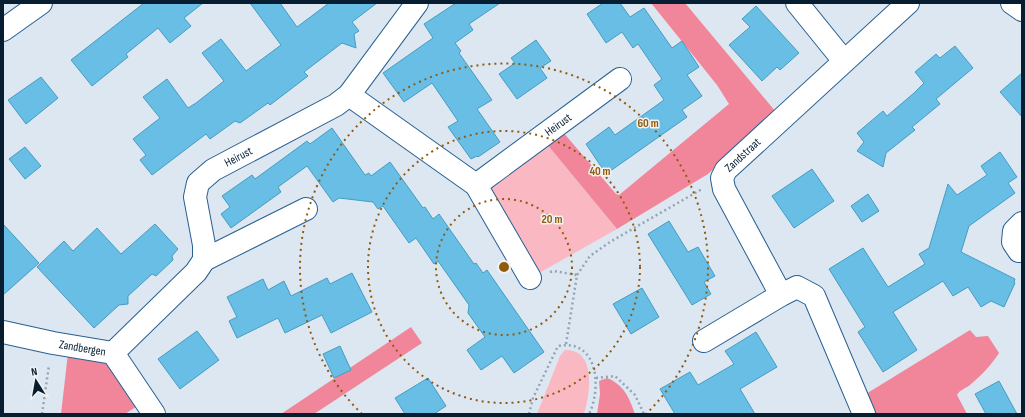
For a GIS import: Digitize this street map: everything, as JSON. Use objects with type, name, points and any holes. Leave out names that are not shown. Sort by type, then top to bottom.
[{"type":"street","points":[[3,30],[41,3]]},
{"type":"street","name":"Heirust","points":[[204,260],[204,245],[195,197],[198,183],[213,170],[336,105],[349,95],[417,3]]},
{"type":"street","points":[[797,3],[844,61]]},
{"type":"street","name":"Zandstraat","points":[[781,294],[724,189],[722,178],[726,170],[908,3]]},
{"type":"street","points":[[1012,3],[1022,10]]},
{"type":"street","name":"Heirust","points":[[476,185],[620,79]]},
{"type":"street","points":[[349,95],[476,185],[530,278]]},
{"type":"street","points":[[113,353],[196,272],[204,260],[306,209]]},
{"type":"street","points":[[1022,223],[1014,231],[1013,242],[1019,250],[1022,251]]},
{"type":"street","points":[[704,341],[781,294],[797,287],[814,296],[864,414]]},
{"type":"street","name":"Zandbergen","points":[[3,332],[53,343],[113,353],[154,414]]},
{"type":"path","points":[[566,344],[577,275],[590,256],[610,242],[722,178]]},
{"type":"path","points":[[42,414],[53,343]]},
{"type":"path","points":[[529,414],[533,398],[558,346],[566,344],[580,347],[588,354],[596,378],[593,406],[589,414]]},
{"type":"path","points":[[596,378],[615,376],[635,395],[644,414]]},
{"type":"shaded area","points":[[651,3],[685,3],[776,112],[708,174],[617,229],[546,143],[562,131],[616,194],[619,195],[729,104],[717,85]]},
{"type":"shaded area","points":[[546,143],[617,229],[539,273],[489,188]]},
{"type":"shaded area","points":[[411,327],[422,343],[314,414],[281,414]]},
{"type":"shaded area","points":[[970,330],[976,337],[988,336],[999,353],[983,373],[957,395],[967,414],[869,414],[861,397]]},
{"type":"shaded area","points":[[565,350],[575,352],[582,357],[587,365],[589,385],[584,414],[537,414],[560,356]]},
{"type":"shaded area","points":[[68,353],[105,363],[116,374],[139,405],[125,414],[61,414]]},
{"type":"shaded area","points":[[607,378],[622,388],[635,414],[597,414],[600,394],[599,381]]},
{"type":"building","points":[[144,3],[203,3],[184,18],[191,26],[170,43],[158,28],[126,54],[128,57],[92,86],[71,60]]},
{"type":"building","points":[[250,3],[280,3],[297,27],[329,3],[377,3],[352,22],[359,31],[354,34],[356,48],[342,43],[304,72],[308,76],[270,105],[268,103],[240,123],[235,121],[210,139],[206,134],[152,175],[140,160],[146,155],[133,139],[160,118],[143,97],[167,79],[188,108],[196,103],[224,81],[202,53],[221,39],[246,71],[281,45]]},
{"type":"building","points":[[456,3],[500,3],[469,24],[473,30],[455,43],[461,51],[459,53],[492,100],[477,109],[500,142],[478,157],[477,156],[471,159],[448,127],[458,121],[432,83],[404,102],[383,73],[433,38],[424,24]]},
{"type":"building","points":[[603,3],[620,3],[630,17],[644,8],[672,48],[682,41],[699,67],[687,75],[702,96],[682,110],[687,117],[606,174],[586,144],[609,127],[615,135],[664,100],[654,85],[662,79],[638,44],[633,48],[622,32],[606,43],[587,14]]},
{"type":"building","points":[[756,6],[799,53],[780,70],[777,67],[762,81],[729,45],[750,27],[742,19]]},
{"type":"building","points":[[536,40],[551,61],[540,68],[547,78],[517,99],[499,74],[515,63],[511,58]]},
{"type":"building","points":[[955,46],[973,68],[936,99],[940,104],[912,127],[915,130],[886,153],[883,167],[857,151],[864,142],[857,133],[883,111],[887,116],[914,93],[924,83],[915,72],[936,54],[940,58]]},
{"type":"building","points":[[1022,73],[1022,117],[1000,92]]},
{"type":"building","points":[[41,77],[58,98],[26,124],[8,100]]},
{"type":"building","points":[[332,128],[365,175],[369,173],[371,176],[390,162],[423,208],[425,207],[433,219],[439,214],[474,264],[476,263],[483,273],[487,270],[544,352],[514,373],[502,356],[481,370],[467,350],[485,337],[468,313],[469,305],[438,261],[434,264],[416,238],[409,243],[383,206],[378,209],[373,202],[339,198],[333,202],[307,166],[278,187],[281,192],[231,228],[221,214],[230,207],[222,196],[252,175],[255,179],[307,141],[310,144]]},
{"type":"building","points":[[25,147],[41,166],[25,179],[9,159]]},
{"type":"building","points":[[1000,152],[1017,177],[1008,183],[1015,193],[969,226],[961,252],[1015,279],[1015,283],[1004,307],[991,301],[981,307],[968,287],[953,296],[943,281],[893,312],[917,350],[883,372],[858,332],[865,327],[829,269],[863,248],[888,287],[925,264],[919,254],[929,248],[948,184],[957,195],[987,175],[981,166]]},
{"type":"building","points":[[812,169],[834,201],[794,228],[772,196]]},
{"type":"building","points":[[868,194],[879,211],[862,222],[851,206]]},
{"type":"building","points":[[669,221],[688,252],[698,247],[715,276],[704,282],[711,294],[692,305],[648,234]]},
{"type":"building","points":[[3,224],[39,263],[3,295]]},
{"type":"building","points":[[155,224],[178,249],[172,256],[173,260],[156,276],[152,274],[128,296],[128,304],[119,305],[94,328],[37,267],[64,241],[73,251],[97,228],[121,254]]},
{"type":"building","points":[[352,273],[372,312],[331,333],[322,315],[285,333],[278,318],[237,338],[229,321],[237,317],[227,297],[263,279],[268,290],[284,281],[291,296],[327,278],[330,284]]},
{"type":"building","points":[[642,288],[659,317],[631,334],[613,304]]},
{"type":"building","points":[[197,331],[219,360],[180,389],[158,359]]},
{"type":"building","points":[[756,332],[777,367],[740,389],[755,414],[675,414],[660,389],[690,372],[698,385],[734,364],[725,351]]},
{"type":"building","points":[[340,346],[351,370],[334,378],[323,354]]},
{"type":"building","points":[[428,378],[446,406],[434,414],[405,414],[395,398]]},
{"type":"building","points":[[999,381],[1017,414],[986,414],[975,394]]}]
